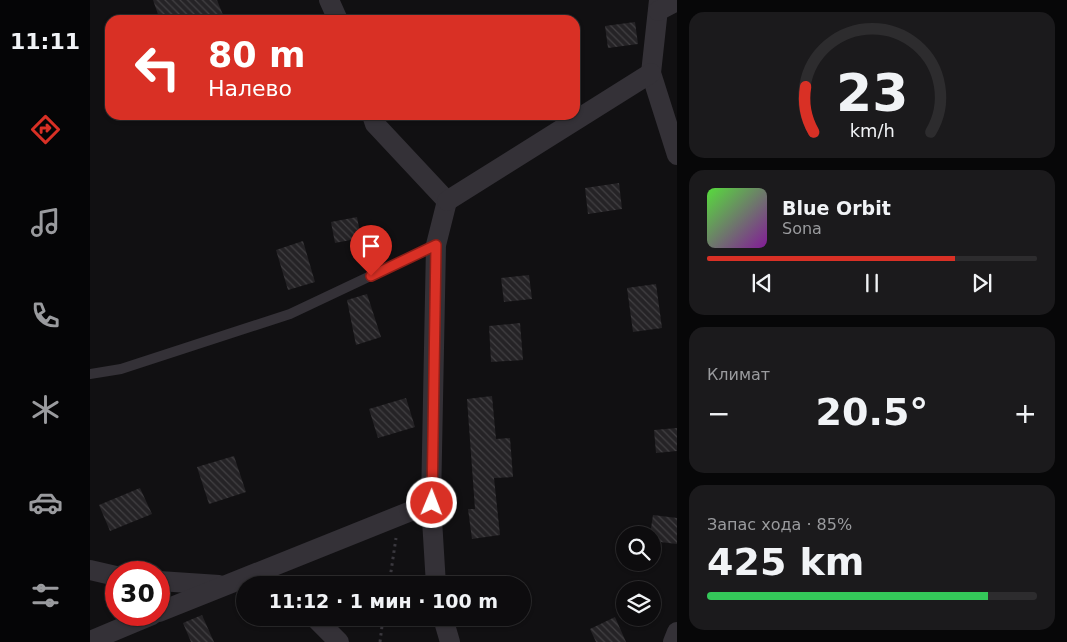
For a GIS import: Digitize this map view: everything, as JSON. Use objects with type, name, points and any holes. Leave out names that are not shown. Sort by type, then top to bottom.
[{"type":"street","points":[[329,0],[336,15]]},
{"type":"street","points":[[677,2],[658,6],[651,73],[677,155]]},
{"type":"street","points":[[580,117],[651,73]]},
{"type":"street","points":[[374,120],[375,124],[447,200]]},
{"type":"street","points":[[436,576],[432,503],[436,245],[447,200],[576,120]]},
{"type":"street","points":[[170,607],[432,503]]},
{"type":"street","points":[[90,570],[105,573]]},
{"type":"street","points":[[170,582],[223,585],[236,589]]},
{"type":"street","points":[[90,641],[126,626]]},
{"type":"street","points":[[323,626],[340,642]]},
{"type":"street","points":[[445,626],[450,642]]},
{"type":"street","points":[[673,642],[677,632]]},
{"type":"lane","points":[[90,374],[121,369],[290,314],[436,245]]},
{"type":"path","points":[[390,576],[400,516]]},
{"type":"path","points":[[380,642],[383,626]]},
{"type":"building","points":[[153,0],[217,0],[223,15],[158,15]]},
{"type":"building","points":[[635,22],[638,44],[608,48],[605,26]]},
{"type":"building","points":[[619,183],[622,209],[588,214],[585,188]]},
{"type":"building","points":[[357,217],[361,238],[335,243],[331,222]]},
{"type":"building","points":[[303,241],[315,282],[288,290],[276,250]]},
{"type":"building","points":[[529,275],[532,299],[504,302],[501,278]]},
{"type":"building","points":[[656,284],[662,328],[633,332],[627,288]]},
{"type":"building","points":[[367,294],[381,337],[356,345],[347,300]]},
{"type":"building","points":[[520,323],[523,360],[491,362],[489,326]]},
{"type":"building","points":[[492,396],[496,439],[510,438],[513,477],[494,478],[500,535],[472,539],[468,509],[475,509],[467,399]]},
{"type":"building","points":[[406,398],[415,427],[378,438],[369,409]]},
{"type":"building","points":[[677,428],[677,451],[656,453],[654,430]]},
{"type":"building","points":[[234,456],[246,492],[209,504],[197,467]]},
{"type":"building","points":[[140,488],[152,514],[110,531],[99,505]]},
{"type":"building","points":[[653,515],[677,518],[677,544],[661,542],[661,526],[651,526]]},
{"type":"building","points":[[202,615],[214,642],[191,642],[183,623]]},
{"type":"building","points":[[615,617],[616,626],[619,626],[626,642],[596,642],[590,629]]},
{"type":"route","points":[[371,276],[436,245],[432,503]]}]
